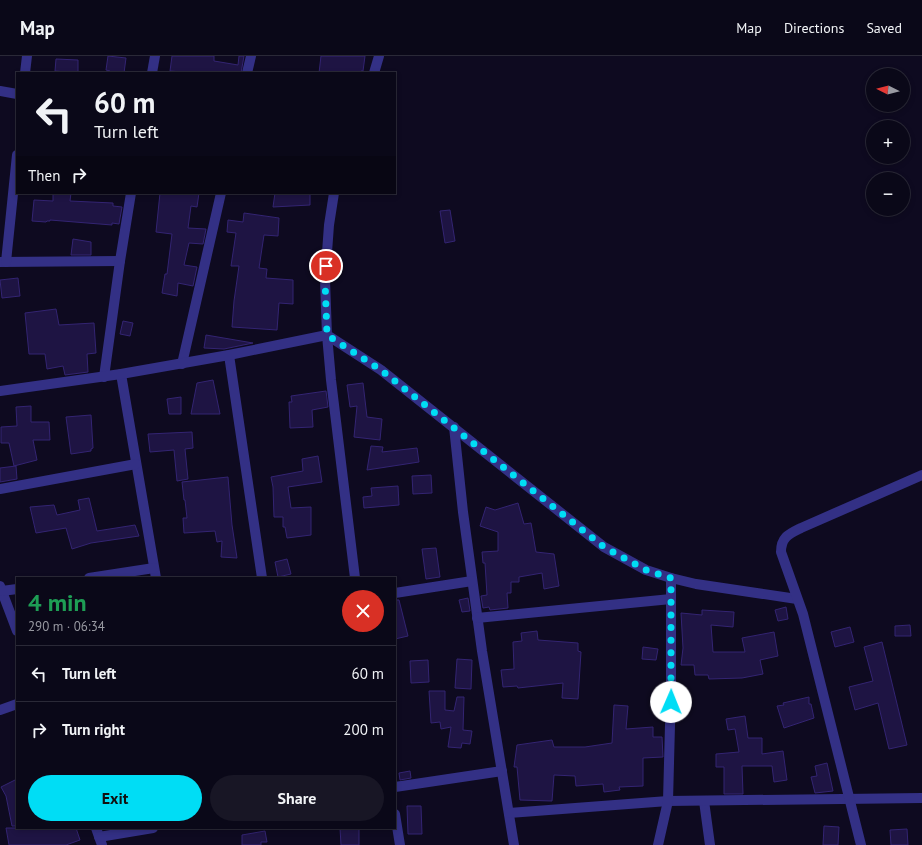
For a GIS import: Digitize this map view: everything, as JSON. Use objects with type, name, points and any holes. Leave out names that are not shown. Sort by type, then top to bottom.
[{"type":"street","points":[[25,72],[27,56]]},
{"type":"street","points":[[152,72],[155,56]]},
{"type":"street","points":[[247,72],[251,56]]},
{"type":"street","points":[[374,72],[379,56]]},
{"type":"street","points":[[0,91],[16,94]]},
{"type":"street","points":[[16,163],[3,262],[120,261]]},
{"type":"street","points":[[104,377],[131,194]]},
{"type":"street","points":[[182,364],[221,194]]},
{"type":"street","points":[[334,194],[325,280],[327,335],[331,388],[355,577]]},
{"type":"street","points":[[0,392],[182,364],[327,335],[381,370],[604,547],[646,570],[671,578],[696,584],[738,589],[797,599]]},
{"type":"street","points":[[229,355],[262,577]]},
{"type":"street","points":[[103,577],[155,573],[121,374]]},
{"type":"street","points":[[454,427],[477,618],[514,845]]},
{"type":"street","points":[[0,489],[136,464]]},
{"type":"street","points":[[861,845],[803,614],[781,552],[781,544],[785,537],[801,528],[922,476]]},
{"type":"street","points":[[658,845],[668,801],[671,687],[671,578]]},
{"type":"street","points":[[396,593],[472,581]]},
{"type":"street","points":[[16,589],[1,589],[16,628]]},
{"type":"street","points":[[477,618],[671,599]]},
{"type":"street","points":[[0,710],[16,704]]},
{"type":"street","points":[[396,787],[502,771]]},
{"type":"street","points":[[509,813],[668,801],[922,798]]},
{"type":"street","points":[[704,801],[710,845]]},
{"type":"street","points":[[396,820],[400,845]]},
{"type":"street","points":[[99,837],[147,829]]},
{"type":"building","points":[[108,56],[126,58],[124,72],[110,72],[106,70]]},
{"type":"building","points":[[172,56],[214,56],[214,61],[238,65],[239,56],[244,56],[241,72],[170,71]]},
{"type":"building","points":[[321,56],[365,56],[363,71],[361,72],[319,72]]},
{"type":"building","points":[[56,59],[78,60],[78,72],[55,71]]},
{"type":"building","points":[[53,194],[71,194],[70,201],[113,203],[113,206],[122,207],[119,224],[112,223],[112,225],[50,220],[46,222],[32,221],[34,200],[53,201]]},
{"type":"building","points":[[160,194],[199,194],[197,207],[191,206],[188,228],[206,229],[203,244],[189,243],[184,265],[197,267],[193,286],[178,283],[177,296],[162,293],[165,274],[167,274],[172,234],[156,232]]},
{"type":"building","points":[[275,194],[310,194],[310,205],[273,207]]},
{"type":"building","points":[[450,210],[455,241],[445,243],[440,211]]},
{"type":"building","points":[[244,213],[279,218],[278,236],[264,235],[259,268],[267,269],[266,278],[293,280],[293,304],[279,303],[277,330],[232,327],[239,266],[231,266],[236,233],[227,232],[228,220],[243,222]]},
{"type":"building","points":[[73,239],[91,242],[91,255],[71,255]]},
{"type":"building","points":[[18,278],[20,296],[2,298],[0,280]]},
{"type":"building","points":[[56,309],[59,325],[94,323],[96,353],[87,354],[88,372],[65,375],[63,366],[47,369],[45,354],[29,354],[25,313]]},
{"type":"building","points":[[123,321],[133,323],[130,336],[120,334]]},
{"type":"building","points":[[206,335],[253,343],[224,349],[204,348]]},
{"type":"building","points":[[213,380],[220,414],[191,414],[197,383]]},
{"type":"building","points":[[363,383],[367,417],[382,419],[380,440],[354,437],[357,406],[350,407],[347,385]]},
{"type":"building","points":[[326,391],[328,407],[312,410],[313,427],[290,428],[289,402],[292,402],[291,396]]},
{"type":"building","points":[[181,397],[181,414],[169,414],[167,399]]},
{"type":"building","points":[[31,406],[31,422],[49,422],[50,440],[33,440],[37,460],[14,466],[9,443],[1,443],[1,427],[17,426],[16,407]]},
{"type":"building","points":[[91,415],[93,448],[91,451],[71,454],[66,417]]},
{"type":"building","points":[[192,432],[193,448],[185,449],[188,479],[177,481],[174,450],[150,452],[148,434]]},
{"type":"building","points":[[371,446],[383,447],[382,452],[417,448],[419,462],[367,470]]},
{"type":"building","points":[[318,456],[322,482],[288,487],[291,508],[311,507],[311,535],[287,538],[285,527],[283,527],[283,517],[274,517],[273,487],[271,477],[303,471],[302,459]]},
{"type":"building","points":[[16,466],[17,479],[0,482],[0,468]]},
{"type":"building","points":[[431,475],[432,493],[413,494],[412,476]]},
{"type":"building","points":[[228,477],[232,525],[237,558],[221,557],[222,541],[217,542],[215,531],[184,533],[183,518],[187,518],[182,482]]},
{"type":"building","points":[[398,486],[399,505],[364,508],[363,497],[372,496],[371,488]]},
{"type":"building","points":[[89,498],[97,531],[135,525],[139,536],[91,543],[72,549],[66,528],[36,533],[30,507],[54,505],[57,515],[80,510],[78,500]]},
{"type":"building","points":[[518,503],[524,524],[531,523],[536,552],[554,554],[559,586],[544,589],[542,573],[519,577],[519,582],[511,582],[511,593],[507,593],[508,608],[490,610],[489,607],[483,608],[481,596],[487,595],[485,563],[483,563],[482,552],[498,551],[498,532],[480,526],[486,507],[495,510]]},
{"type":"building","points":[[436,548],[440,577],[426,579],[422,549]]},
{"type":"building","points":[[287,559],[291,574],[278,577],[275,562]]},
{"type":"building","points":[[468,598],[470,611],[462,612],[459,600]]},
{"type":"building","points":[[396,600],[399,600],[408,636],[396,639]]},
{"type":"building","points":[[786,607],[788,619],[778,621],[775,610]]},
{"type":"building","points":[[702,610],[734,612],[733,627],[711,625],[713,652],[745,652],[742,638],[774,632],[778,656],[760,660],[763,674],[742,678],[709,679],[708,675],[695,675],[694,665],[681,665],[683,648],[681,613],[702,615]]},
{"type":"building","points":[[910,625],[911,636],[895,636],[895,626]]},
{"type":"building","points":[[850,627],[854,642],[835,647],[831,632]]},
{"type":"building","points":[[537,631],[538,640],[578,643],[578,651],[581,652],[578,699],[562,698],[563,683],[518,688],[517,686],[503,687],[501,670],[514,669],[513,642],[522,641],[521,633]]},
{"type":"building","points":[[882,642],[907,745],[889,749],[878,703],[855,710],[849,687],[873,681],[864,647]]},
{"type":"building","points":[[643,647],[658,649],[656,660],[642,659]]},
{"type":"building","points":[[457,659],[472,660],[471,689],[455,688]]},
{"type":"building","points":[[428,660],[429,682],[411,683],[410,661]]},
{"type":"building","points":[[429,691],[445,691],[445,710],[454,711],[457,697],[464,697],[463,730],[472,731],[470,744],[462,743],[461,748],[448,747],[451,727],[441,729],[440,722],[431,723]]},
{"type":"building","points":[[809,697],[809,704],[811,704],[814,718],[784,728],[777,706],[784,705],[783,703]]},
{"type":"building","points":[[614,705],[628,706],[626,729],[653,727],[653,737],[662,737],[663,757],[643,758],[643,786],[619,787],[620,790],[604,792],[603,784],[576,786],[575,776],[554,775],[552,801],[520,800],[517,767],[514,767],[517,745],[552,740],[554,747],[585,747],[612,743]]},
{"type":"building","points":[[745,716],[748,738],[762,738],[762,754],[783,751],[787,780],[774,782],[772,766],[742,766],[743,794],[724,794],[724,767],[716,767],[716,754],[739,752],[735,729],[728,730],[726,719]]},
{"type":"building","points":[[827,763],[833,791],[815,793],[811,777],[817,776],[815,766]]},
{"type":"building","points":[[410,771],[411,778],[400,780],[399,773]]},
{"type":"building","points":[[16,780],[16,826],[12,826],[6,796],[1,787]]},
{"type":"building","points":[[407,806],[421,806],[422,834],[408,834]]},
{"type":"building","points":[[824,826],[839,827],[838,845],[823,845]]},
{"type":"building","points":[[6,828],[76,829],[80,840],[66,845],[9,845]]},
{"type":"building","points":[[340,829],[359,829],[359,845],[341,845]]},
{"type":"building","points":[[907,829],[908,845],[891,845],[890,830]]},
{"type":"building","points":[[265,831],[267,842],[261,842],[261,845],[242,845],[242,835]]},
{"type":"route","points":[[326,266],[325,280],[327,335],[381,370],[604,547],[646,570],[671,578],[671,702]]}]
